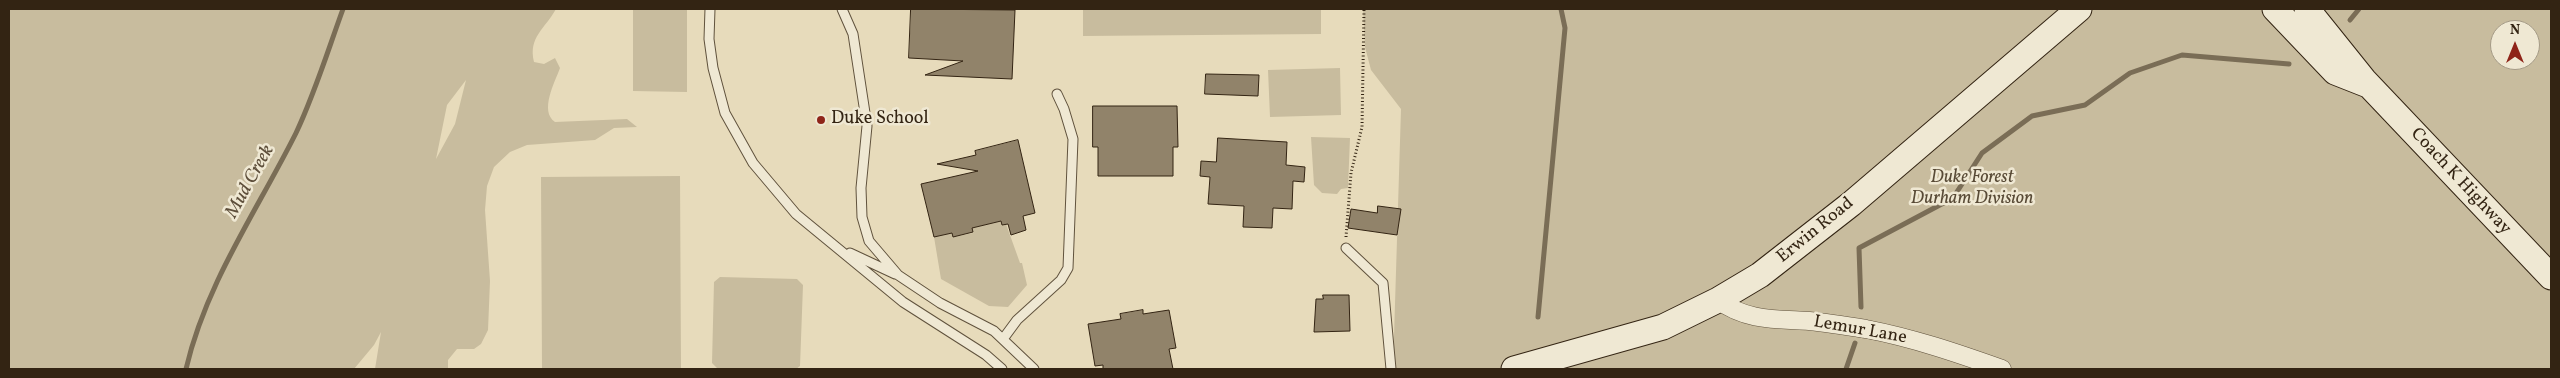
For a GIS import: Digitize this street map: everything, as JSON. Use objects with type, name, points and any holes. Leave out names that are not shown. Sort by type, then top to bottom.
[{"type":"main road","points":[[2275,9],[2335,72],[2370,86]]},
{"type":"main road","name":"Coach K Highway","points":[[2291,9],[2342,66],[2370,86]]},
{"type":"main road","name":"Coach K Highway","points":[[2307,9],[2370,86],[2551,277]]},
{"type":"main road","name":"Erwin Road","points":[[1514,369],[1663,326],[1718,300],[1760,275],[1851,204],[2075,10]]},
{"type":"street","name":"Lemur Lane","points":[[1718,300],[1731,309],[1756,317],[1832,324],[1868,330],[1957,353],[2002,369]]},
{"type":"lane","points":[[710,9],[709,39],[712,68],[725,113],[752,163],[796,214],[902,302],[986,355],[1002,369]]},
{"type":"lane","points":[[842,9],[853,34],[867,126],[861,188],[862,217],[869,241],[898,275]]},
{"type":"lane","points":[[1003,339],[1017,320],[1061,280],[1068,268],[1073,139],[1064,109],[1057,94]]},
{"type":"lane","points":[[1346,248],[1383,283],[1391,369]]},
{"type":"lane","points":[[840,249],[898,275],[940,303],[994,331],[1034,369]]},
{"type":"path","points":[[1346,248],[1351,173],[1362,127],[1364,9]]},
{"type":"green space","points":[[9,9],[556,9],[533,46],[534,62],[544,64],[555,58],[560,68],[548,104],[550,117],[555,122],[627,119],[637,127],[614,128],[595,140],[527,145],[510,152],[494,167],[487,186],[485,210],[490,281],[488,330],[481,344],[474,349],[457,349],[448,360],[448,369],[375,369],[381,332],[374,345],[354,369],[9,369]],"holes":[[[466,80],[455,124],[436,159],[447,105]]]},
{"type":"green space","points":[[633,9],[687,9],[687,92],[633,91]]},
{"type":"green space","points":[[1083,9],[1321,9],[1321,34],[1083,36]]},
{"type":"green space","name":"Duke Forest Durham Division","points":[[1363,9],[2551,9],[2551,369],[1393,369],[1401,109],[1371,70],[1365,47]]},
{"type":"green space","points":[[1340,68],[1341,115],[1270,117],[1268,70]]},
{"type":"green space","points":[[1311,137],[1350,138],[1348,188],[1341,189],[1337,194],[1322,193],[1314,185]]},
{"type":"green space","points":[[680,176],[681,369],[542,369],[541,177]]},
{"type":"green space","points":[[1001,221],[1002,225],[1006,224],[1020,263],[1022,263],[1027,285],[1008,307],[989,306],[941,279],[934,237],[952,233],[953,237],[973,233],[972,228]]},
{"type":"green space","points":[[720,277],[797,279],[803,285],[800,366],[796,369],[718,369],[712,363],[714,282]]},
{"type":"building","points":[[911,9],[1015,10],[1012,79],[925,75],[963,61],[909,58]]},
{"type":"building","points":[[1206,74],[1259,75],[1258,96],[1205,94]]},
{"type":"building","points":[[1093,106],[1177,106],[1178,147],[1173,147],[1173,176],[1098,176],[1098,147],[1093,147]]},
{"type":"building","points":[[1218,138],[1287,142],[1286,165],[1305,167],[1304,182],[1293,181],[1292,209],[1273,208],[1272,228],[1243,227],[1244,206],[1208,204],[1210,177],[1200,176],[1201,161],[1216,162]]},
{"type":"building","points":[[1018,140],[1035,213],[1023,216],[1026,230],[1011,235],[1008,224],[1002,225],[1001,221],[972,228],[973,232],[953,237],[952,233],[934,237],[921,184],[978,171],[937,164],[976,155],[975,151]]},
{"type":"building","points":[[1378,206],[1401,209],[1397,235],[1348,228],[1351,209],[1377,213]]},
{"type":"building","points":[[1323,295],[1349,295],[1350,331],[1314,332],[1316,299],[1323,299]]},
{"type":"building","points":[[1143,310],[1143,314],[1169,310],[1176,348],[1169,349],[1173,369],[1103,369],[1103,365],[1095,366],[1088,324],[1121,319],[1120,314]]},
{"type":"waterway","name":"Mud Creek","points":[[186,369],[195,337],[219,277],[303,118],[343,9]]},
{"type":"waterway","points":[[1538,317],[1565,28],[1561,9]]},
{"type":"waterway","points":[[2350,20],[2359,9]]},
{"type":"waterway","points":[[1861,307],[1859,248],[1953,198],[1982,153],[2032,116],[2085,105],[2130,73],[2182,55],[2289,64]]},
{"type":"waterway","points":[[1846,369],[1855,343]]},
{"type":"place","name":"Duke School","points":[[821,120]]}]
